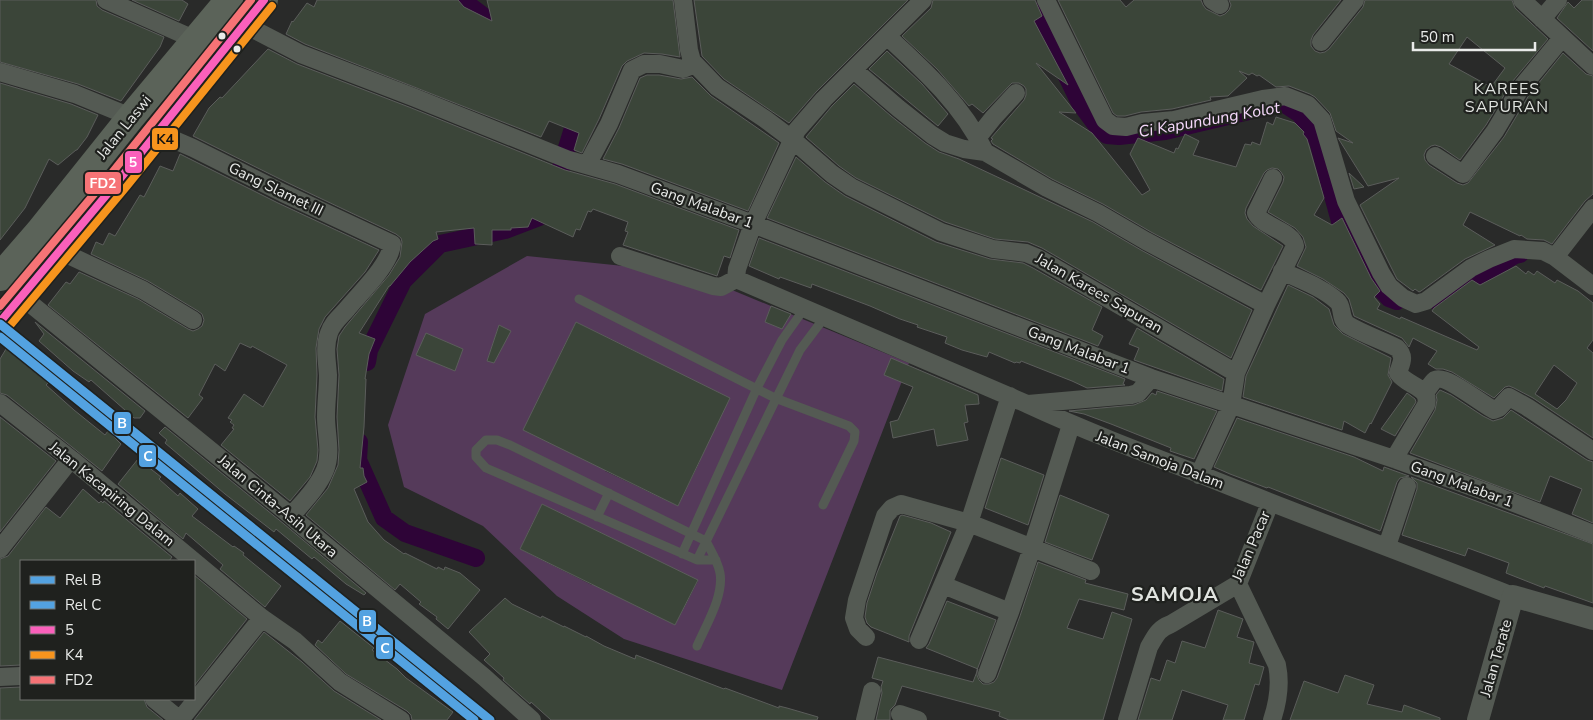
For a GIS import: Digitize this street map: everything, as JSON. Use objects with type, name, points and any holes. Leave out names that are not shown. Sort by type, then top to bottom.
[{"type":"main road","name":"Jalan Laswi","points":[[0,277],[229,0]]},
{"type":"main road","name":"Jalan Laswi","points":[[0,322],[264,0]]},
{"type":"street","points":[[106,0],[196,40]]},
{"type":"street","name":"Jalan Karees Sapuran","points":[[683,0],[692,61],[718,87],[793,140],[838,178],[908,217],[941,232],[972,244],[1026,253],[1129,310],[1236,373]]},
{"type":"street","points":[[620,256],[713,286],[721,287],[736,279],[737,269],[753,224],[797,130],[824,99],[923,0]]},
{"type":"street","points":[[1046,0],[1105,120],[1113,126],[1126,127],[1142,123],[1174,120],[1244,103],[1285,96],[1308,105],[1322,120],[1346,201],[1381,274],[1403,298],[1416,304],[1426,302],[1471,268],[1489,258],[1514,249],[1543,251],[1555,257],[1593,286]]},
{"type":"street","points":[[1321,42],[1355,0]]},
{"type":"street","points":[[1522,0],[1593,66]]},
{"type":"street","points":[[1542,19],[1558,0]]},
{"type":"street","name":"Gang Malabar 1","points":[[244,24],[301,54],[569,160],[618,174],[753,224],[1151,378],[1394,459],[1486,492],[1593,534]]},
{"type":"street","points":[[888,36],[943,91],[962,114],[982,145],[1047,188],[1098,213],[1146,241],[1266,305]]},
{"type":"street","points":[[1436,156],[1464,174],[1495,131],[1520,89],[1562,38]]},
{"type":"street","points":[[587,165],[609,124],[632,70],[644,64],[660,64],[683,69],[695,64]]},
{"type":"street","points":[[854,70],[932,135],[954,146],[982,145]]},
{"type":"street","points":[[0,72],[75,94],[131,117]]},
{"type":"street","points":[[982,145],[993,118],[1016,93]]},
{"type":"street","name":"Gang Slamet III","points":[[156,132],[392,244],[392,249],[386,261],[369,284],[336,319],[329,331],[327,340],[328,383],[326,405],[329,449],[326,467],[312,492],[291,516]]},
{"type":"street","points":[[1199,475],[1231,405],[1236,373],[1266,305],[1294,249],[1294,242],[1261,220],[1256,212],[1273,178]]},
{"type":"street","points":[[1555,257],[1593,208]]},
{"type":"street","points":[[60,251],[143,290],[193,320]]},
{"type":"street","points":[[1282,271],[1320,289],[1340,304],[1346,324],[1397,348],[1403,356],[1398,373],[1402,378],[1426,393]]},
{"type":"street","name":"Jalan Samoja Dalam","points":[[736,279],[1071,424],[1199,475],[1513,596],[1593,619]]},
{"type":"street","name":"Jalan Cinta-Asih Utara","points":[[22,296],[291,516],[484,677],[532,720]]},
{"type":"street","points":[[1027,404],[1131,395],[1138,393],[1151,378]]},
{"type":"street","points":[[1394,459],[1426,405],[1426,393],[1436,379],[1462,389],[1494,410],[1499,408],[1509,397],[1593,451]]},
{"type":"street","points":[[919,640],[969,523],[1010,396]]},
{"type":"street","name":"Jalan Kacapiring Dalam","points":[[0,403],[71,459],[192,560]]},
{"type":"street","points":[[987,674],[1032,548],[1071,424]]},
{"type":"street","points":[[0,549],[71,459]]},
{"type":"street","points":[[1387,546],[1407,486]]},
{"type":"street","name":"Jalan Pacar","points":[[1126,720],[1149,647],[1161,628],[1238,584],[1270,503]]},
{"type":"street","points":[[866,636],[858,629],[854,618],[856,609],[885,516],[892,508],[902,504],[969,523],[1091,570]]},
{"type":"street","name":"Jalan Kacapiring Dalam","points":[[195,562],[262,618],[295,641],[340,682],[401,720]]},
{"type":"street","points":[[1238,584],[1277,665],[1279,690],[1272,720]]},
{"type":"street","points":[[943,585],[1010,612]]},
{"type":"street","name":"Jalan Terate","points":[[1478,720],[1513,596]]},
{"type":"street","points":[[155,700],[180,720],[262,618]]},
{"type":"street","points":[[0,677],[20,676]]},
{"type":"street","points":[[865,720],[872,691]]},
{"type":"street","points":[[900,714],[918,720]]},
{"type":"lane","points":[[580,299],[775,398],[849,426],[856,432],[854,441],[823,505]]},
{"type":"lane","points":[[682,554],[757,388],[782,340],[804,309]]},
{"type":"lane","points":[[697,560],[800,350],[824,318]]},
{"type":"lane","points":[[697,646],[719,594],[720,572],[716,560],[706,541],[691,532],[497,440],[486,440],[476,450],[476,458],[486,468],[697,560],[716,560]]},
{"type":"lane","points":[[597,517],[609,493]]},
{"type":"shaded area","points":[[527,256],[691,273],[909,363],[782,690],[624,639],[557,596],[483,526],[404,487],[388,425],[425,314]],"holes":[[[576,322],[649,358],[554,367]],[[627,426],[700,461],[678,506],[605,471]],[[542,504],[615,540],[592,585],[520,549]],[[698,581],[675,625],[603,589]]]},
{"type":"building","points":[[0,0],[96,0],[97,6],[102,10],[164,37],[160,47],[121,101],[78,84],[0,62]]},
{"type":"building","points":[[132,0],[182,0],[188,4],[179,21]]},
{"type":"building","points":[[317,0],[458,0],[464,7],[492,21],[487,0],[673,0],[680,57],[644,53],[627,61],[622,66],[582,153],[574,150],[579,133],[549,121],[541,137],[305,44],[286,34],[292,21],[307,3],[314,7]]},
{"type":"building","points":[[694,0],[908,0],[816,92],[789,123],[724,79],[702,56]]},
{"type":"building","points":[[933,0],[1035,0],[1042,16],[1034,21],[1068,85],[1036,63],[1076,113],[1059,112],[1092,133],[1142,195],[1150,190],[1130,154],[1138,138],[1174,153],[1185,134],[1199,141],[1193,155],[1236,167],[1245,144],[1251,145],[1252,142],[1260,145],[1267,122],[1273,125],[1276,117],[1295,123],[1304,132],[1303,134],[1307,139],[1324,198],[1314,215],[1332,225],[1342,218],[1371,278],[1380,291],[1374,297],[1380,304],[1377,309],[1400,319],[1401,317],[1477,350],[1479,347],[1432,311],[1472,280],[1480,285],[1516,266],[1526,274],[1528,271],[1534,275],[1537,271],[1555,283],[1557,280],[1578,291],[1593,303],[1593,340],[1587,348],[1593,353],[1593,438],[1533,398],[1514,388],[1505,387],[1494,398],[1452,372],[1436,369],[1428,364],[1437,351],[1413,338],[1409,347],[1402,338],[1354,316],[1349,299],[1344,293],[1323,279],[1297,266],[1306,247],[1303,237],[1295,228],[1268,212],[1283,182],[1284,177],[1278,169],[1272,168],[1264,173],[1245,213],[1253,226],[1283,246],[1261,290],[1151,232],[1103,204],[1052,179],[993,144],[991,141],[993,139],[991,138],[1024,100],[1026,89],[1019,83],[1012,83],[983,113],[972,104],[969,106],[937,69],[902,36],[931,8]],"holes":[[[1554,365],[1577,383],[1566,400],[1557,409],[1535,394]]]},
{"type":"building","points":[[1058,0],[1120,0],[1126,7],[1134,0],[1201,0],[1206,9],[1220,16],[1229,10],[1231,5],[1229,0],[1341,0],[1311,40],[1311,46],[1320,53],[1329,49],[1363,7],[1365,0],[1512,0],[1515,8],[1548,39],[1512,82],[1486,125],[1460,160],[1435,145],[1426,150],[1425,160],[1429,165],[1457,183],[1463,185],[1468,183],[1504,137],[1529,95],[1563,53],[1586,74],[1593,76],[1593,194],[1585,201],[1552,244],[1544,240],[1527,239],[1470,212],[1463,225],[1495,245],[1465,259],[1421,291],[1419,292],[1415,289],[1413,291],[1397,279],[1360,205],[1399,178],[1368,186],[1338,138],[1353,143],[1336,131],[1330,113],[1310,94],[1289,86],[1276,87],[1259,75],[1257,76],[1252,73],[1249,75],[1239,71],[1247,78],[1228,96],[1210,97],[1211,100],[1172,109],[1141,112],[1125,116],[1117,116],[1113,113]],"holes":[[[1467,37],[1505,68],[1491,87],[1449,64]]]},
{"type":"building","points":[[1582,0],[1593,0],[1593,51],[1557,18],[1568,2],[1574,8]]},
{"type":"building","points":[[268,49],[297,64],[565,170],[615,184],[739,230],[730,258],[724,256],[717,276],[623,245],[628,232],[625,231],[628,222],[593,209],[591,212],[588,211],[580,230],[576,229],[573,237],[532,218],[528,227],[511,228],[511,230],[492,230],[492,245],[475,244],[474,228],[436,232],[438,239],[433,241],[410,262],[389,286],[359,333],[375,339],[369,354],[365,379],[364,427],[360,468],[363,468],[367,482],[354,489],[368,522],[384,540],[404,554],[437,569],[438,567],[444,570],[445,567],[460,573],[480,590],[448,629],[436,619],[437,617],[419,604],[421,602],[400,584],[395,590],[306,515],[328,488],[338,465],[337,417],[339,375],[337,349],[339,336],[389,275],[400,257],[402,242],[401,238],[396,234],[193,136],[209,108],[220,97],[222,98]]},
{"type":"building","points":[[887,51],[922,84],[948,114],[938,126],[869,69]]},
{"type":"building","points":[[647,75],[681,79],[692,77],[711,96],[779,143],[748,211],[622,164],[603,159],[619,128],[640,78]]},
{"type":"building","points":[[0,83],[71,104],[98,115],[87,137],[77,150],[58,165],[49,159],[25,208],[0,240]]},
{"type":"building","points":[[854,84],[891,116],[939,152],[959,159],[1093,222],[1252,310],[1231,358],[1042,248],[1028,242],[995,239],[945,222],[856,178],[839,166],[806,137],[832,106]]},
{"type":"building","points":[[180,154],[278,203],[379,250],[365,272],[325,317],[319,329],[316,348],[315,417],[317,461],[310,477],[290,501],[221,445],[234,429],[232,428],[234,425],[230,422],[232,420],[228,418],[244,394],[263,407],[287,365],[252,346],[251,348],[240,343],[225,371],[215,364],[199,395],[203,398],[188,418],[48,305],[66,282],[70,284],[79,272],[138,299],[188,329],[193,331],[202,326],[204,320],[202,314],[198,311],[148,281],[91,254],[96,242],[103,245],[109,233],[115,236],[140,195],[144,197],[160,166],[173,171]]},
{"type":"building","points":[[796,157],[825,182],[845,196],[936,242],[990,259],[1023,263],[1102,307],[1092,330],[1103,336],[1098,346],[767,218]]},
{"type":"building","points":[[1349,173],[1364,187],[1354,189]]},
{"type":"building","points":[[759,238],[1125,379],[1123,384],[1125,385],[1087,388],[1021,361],[1020,363],[1015,363],[989,352],[987,357],[962,350],[945,343],[947,337],[917,327],[918,325],[870,306],[812,284],[811,288],[780,277],[779,279],[749,266]]},
{"type":"building","points":[[1288,285],[1313,297],[1329,309],[1334,325],[1343,334],[1391,358],[1388,375],[1392,382],[1365,433],[1344,421],[1342,430],[1243,397],[1246,376]]},
{"type":"building","points":[[771,306],[791,314],[782,329],[765,322]]},
{"type":"building","points":[[35,322],[145,411],[140,418],[134,418],[91,380],[89,382],[73,371],[39,341],[44,334]]},
{"type":"building","points":[[576,322],[730,398],[678,506],[523,430]]},
{"type":"building","points":[[499,325],[511,331],[494,363],[487,361]]},
{"type":"building","points":[[1137,328],[1224,379],[1222,391],[1134,360],[1139,348],[1129,344]]},
{"type":"building","points":[[426,333],[463,349],[455,371],[416,355]]},
{"type":"building","points":[[6,349],[48,383],[46,385],[74,410],[105,435],[108,431],[121,444],[102,471],[7,395],[0,393],[0,359]]},
{"type":"building","points":[[891,358],[978,395],[979,404],[965,405],[968,422],[964,423],[968,440],[937,446],[934,429],[893,438],[890,422],[898,420],[913,387],[884,375]]},
{"type":"building","points":[[1440,390],[1493,421],[1503,418],[1511,410],[1587,460],[1593,462],[1593,523],[1572,514],[1582,489],[1550,476],[1540,502],[1410,453],[1435,410],[1436,395]]},
{"type":"building","points":[[1157,391],[1217,411],[1194,459],[1170,451],[1171,448],[1111,424],[1084,414],[1069,411],[1134,405],[1146,400],[1152,393],[1156,395]]},
{"type":"building","points":[[1407,393],[1416,402],[1395,436],[1381,429]]},
{"type":"building","points":[[0,417],[56,461],[0,532]]},
{"type":"building","points":[[1237,418],[1354,457],[1383,471],[1384,467],[1409,476],[1400,478],[1397,482],[1380,531],[1214,467]]},
{"type":"building","points":[[165,427],[366,593],[364,595],[346,584],[314,557],[312,559],[276,529],[274,532],[225,494],[165,443],[167,440],[159,433]]},
{"type":"building","points":[[1001,458],[1044,475],[1028,525],[985,508]]},
{"type":"building","points":[[138,459],[161,477],[159,479],[178,496],[180,493],[198,509],[192,516],[244,553],[243,555],[281,586],[265,607],[220,569],[223,565],[186,533],[183,539],[118,484]]},
{"type":"building","points":[[1411,477],[1593,544],[1593,603],[1545,586],[1544,588],[1506,573],[1509,563],[1468,548],[1465,556],[1402,535],[1417,489],[1417,483]]},
{"type":"building","points":[[83,489],[99,503],[104,501],[172,557],[170,560],[20,560],[20,665],[0,666],[0,559],[8,556],[46,507],[60,518]]},
{"type":"building","points":[[1060,495],[1109,515],[1092,560],[1045,542]]},
{"type":"building","points":[[542,504],[698,580],[675,625],[520,549]]},
{"type":"building","points":[[902,515],[931,523],[951,532],[909,636],[909,642],[871,627],[865,617],[867,603],[877,573]]},
{"type":"building","points":[[1038,562],[1086,580],[1085,583],[1128,594],[1124,610],[1079,599],[1067,628],[1103,639],[1112,612],[1132,619],[1103,720],[1009,720],[999,716],[1000,712],[902,686],[895,705],[890,710],[890,720],[876,720],[883,681],[872,678],[878,657],[973,682],[977,672],[979,680],[983,684],[994,682],[997,678]]},
{"type":"building","points":[[195,576],[247,619],[195,685]]},
{"type":"building","points":[[505,598],[512,604],[541,618],[542,616],[635,659],[636,655],[779,708],[779,706],[818,717],[817,720],[551,720],[503,680],[504,678],[484,660],[490,654],[469,632]]},
{"type":"building","points":[[947,601],[996,620],[977,669],[926,648]]},
{"type":"building","points":[[1218,610],[1243,619],[1237,637],[1254,642],[1249,663],[1264,667],[1259,685],[1255,684],[1244,720],[1223,720],[1228,705],[1182,690],[1172,720],[1138,720],[1151,678],[1160,681],[1167,660],[1175,663],[1182,641],[1205,648]]},
{"type":"building","points":[[340,621],[374,648],[372,650],[406,678],[453,712],[447,720],[412,720],[411,715],[407,711],[346,674],[315,645],[318,640],[322,643]]},
{"type":"building","points":[[264,632],[302,662],[334,691],[381,720],[194,720]]},
{"type":"building","points":[[1345,675],[1374,685],[1367,704],[1402,712],[1404,705],[1440,718],[1440,720],[1290,720],[1304,681],[1338,693]]},
{"type":"building","points":[[20,687],[20,700],[144,700],[147,707],[163,720],[0,720],[0,688]]},
{"type":"waterway","points":[[462,0],[483,16],[498,35]]},
{"type":"waterway","name":"Ci Kapundung Kolot","points":[[1024,0],[1044,29],[1080,103],[1097,126],[1107,135],[1119,136],[1165,131],[1283,103],[1300,114],[1318,141],[1343,232],[1366,272],[1389,298],[1397,301]]},
{"type":"waterway","points":[[367,362],[369,350],[403,281],[440,244],[505,230],[539,217],[558,177],[579,109]]},
{"type":"waterway","name":"Ci Kapundung Kolot","points":[[1435,300],[1515,255],[1520,254]]},
{"type":"waterway","points":[[359,442],[358,460],[384,518],[405,533],[476,558]]},
{"type":"rail line","name":"B","points":[[0,324],[490,720]]},
{"type":"rail line","name":"C","points":[[0,337],[474,720]]},
{"type":"transit line","name":"FD2","points":[[0,306],[111,174],[251,0]]},
{"type":"transit line","name":"5","points":[[0,322],[119,180],[264,0]]},
{"type":"transit line","name":"K4","points":[[8,328],[127,186],[272,6]]},
{"type":"district","name":"KAREES SAPURAN","points":[[1507,97]]},
{"type":"district","name":"SAMOJA","points":[[1175,594]]}]
